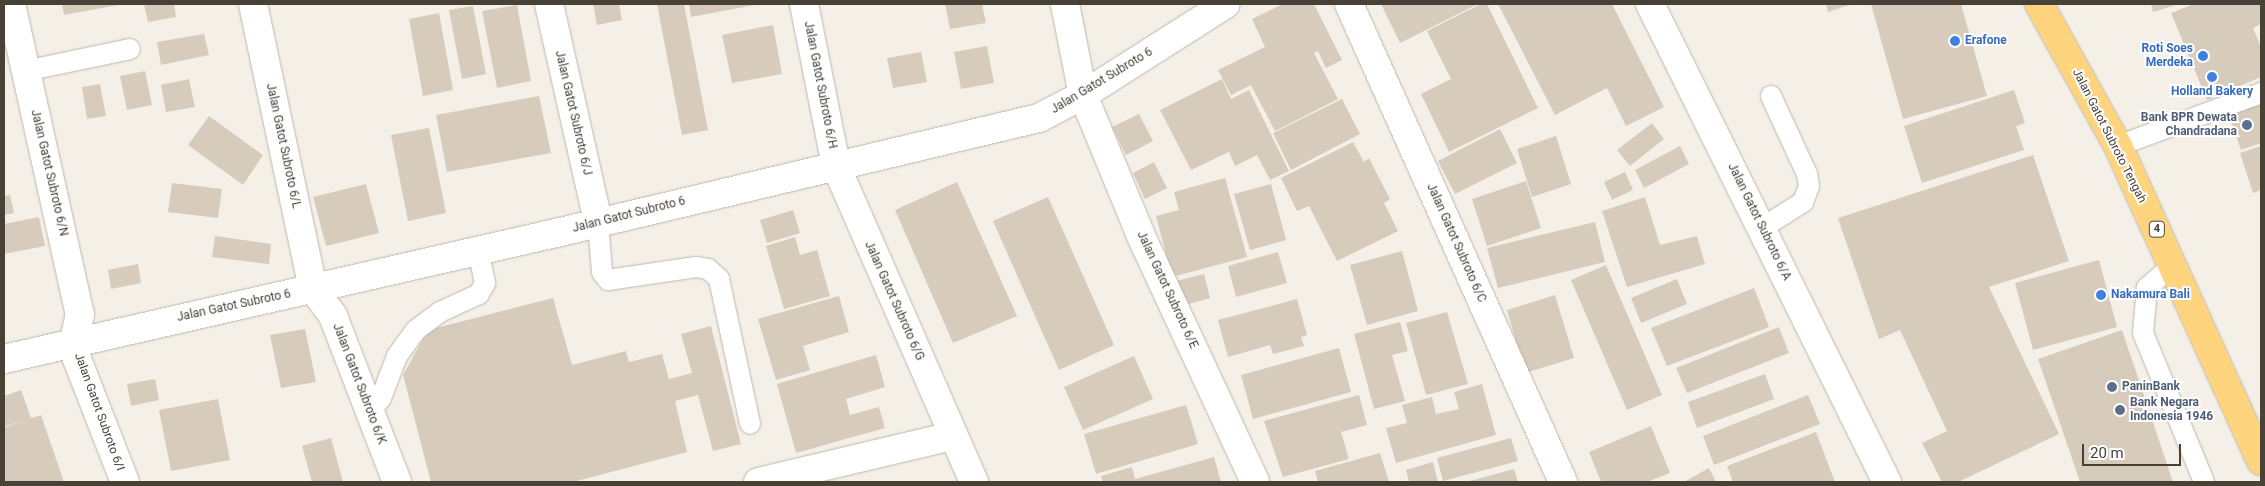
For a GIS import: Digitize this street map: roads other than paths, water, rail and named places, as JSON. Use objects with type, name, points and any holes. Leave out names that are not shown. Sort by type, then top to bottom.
[{"type":"highway","name":"Jalan Gatot Subroto Tengah","points":[[2039,4],[2118,146],[2261,461]]},
{"type":"street","name":"Jalan Gatot Subroto 6/N","points":[[11,4],[80,314],[74,341]]},
{"type":"street","name":"Jalan Gatot Subroto 6/L","points":[[253,4],[313,289]]},
{"type":"street","name":"Jalan Gatot Subroto 6/J","points":[[549,4],[598,222]]},
{"type":"street","name":"Jalan Gatot Subroto 6/H","points":[[804,4],[836,166]]},
{"type":"street","name":"Jalan Gatot Subroto 6/E","points":[[1065,4],[1083,95],[1141,236],[1255,482]]},
{"type":"street","name":"Jalan Gatot Subroto 6","points":[[4,359],[74,341],[313,289],[1039,118],[1083,95],[1226,4]]},
{"type":"street","name":"Jalan Gatot Subroto 6/C","points":[[1349,4],[1563,482]]},
{"type":"street","name":"Jalan Gatot Subroto 6/A","points":[[1650,4],[1868,440],[1887,482]]},
{"type":"street","name":"Jalan Gatot Subroto 6/G","points":[[836,166],[974,482]]},
{"type":"street","name":"Jalan Gatot Subroto 6/K","points":[[313,289],[333,316],[397,482]]},
{"type":"street","name":"Jalan Gatot Subroto 6/I","points":[[74,341],[77,359],[125,482]]},
{"type":"street","points":[[758,482],[953,436]]},
{"type":"lane","points":[[26,71],[130,49]]},
{"type":"lane","points":[[2118,146],[2261,93]]},
{"type":"lane","points":[[1762,228],[1803,202],[1809,186],[1807,174],[1771,96]]},
{"type":"lane","points":[[598,222],[602,272],[608,280],[696,267],[708,268],[719,279],[750,424]]},
{"type":"lane","points":[[370,411],[381,398],[397,356],[416,330],[440,312],[479,294],[485,283],[478,250]]},
{"type":"lane","points":[[2173,265],[2147,288],[2143,333],[2204,482]]},
{"type":"place","name":"Erafone","points":[[1955,41]]},
{"type":"place","name":"Roti Soes Merdeka","points":[[2203,56]]},
{"type":"place","name":"Holland Bakery","points":[[2212,77]]},
{"type":"place","name":"Bank BPR Dewata Chandradana","points":[[2247,125]]},
{"type":"place","name":"Nakamura Bali","points":[[2101,295]]},
{"type":"place","name":"PaninBank","points":[[2112,387]]},
{"type":"place","name":"Bank Negara Indonesia 1946","points":[[2120,410]]}]
